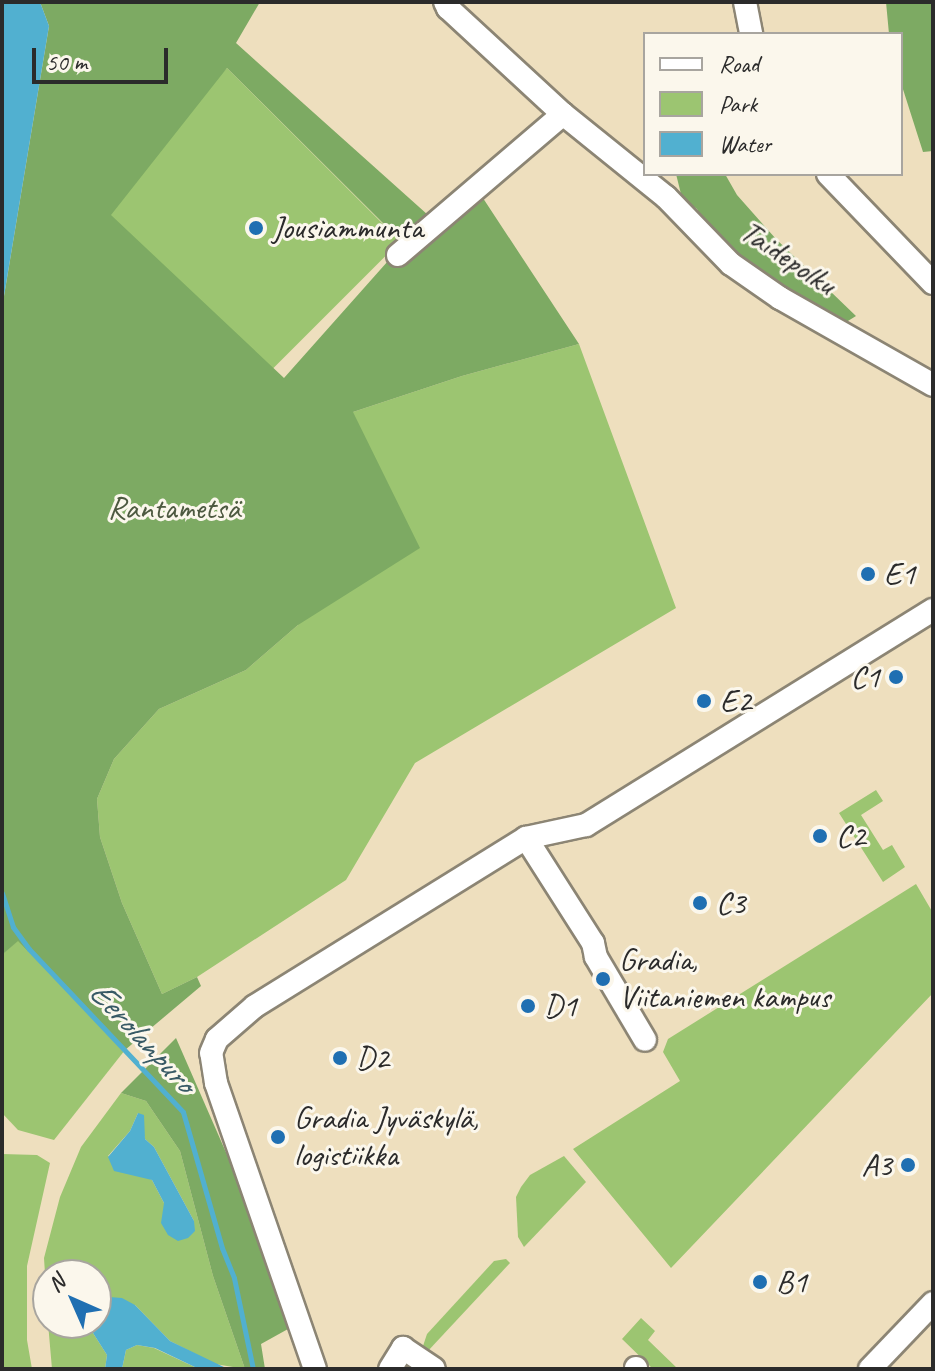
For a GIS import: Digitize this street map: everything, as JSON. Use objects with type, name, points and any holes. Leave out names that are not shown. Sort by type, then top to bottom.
[{"type":"street","name":"Taidepolku","points":[[445,2],[563,114],[666,197],[731,264],[780,298],[933,385]]},
{"type":"street","points":[[745,2],[751,32]]},
{"type":"street","points":[[398,255],[563,114]]},
{"type":"street","points":[[830,176],[933,283]]},
{"type":"street","points":[[315,1369],[216,1083],[211,1066],[213,1045],[255,1006],[526,838],[586,825],[933,610]]},
{"type":"street","points":[[526,838],[593,943],[596,957],[645,1040]]},
{"type":"street","points":[[870,1369],[933,1303]]},
{"type":"street","points":[[390,1369],[403,1348],[434,1369]]},
{"type":"green space","name":"Rantametsä","points":[[40,2],[260,2],[236,43],[428,215],[401,241],[227,68],[111,215],[284,378],[396,252],[477,189],[579,344],[462,376],[353,412],[420,548],[298,625],[246,670],[159,709],[114,759],[97,799],[100,837],[122,903],[162,994],[197,977],[201,986],[125,1050],[18,941],[2,955],[2,308],[49,26]]},
{"type":"green space","points":[[886,2],[933,2],[933,151],[923,152],[903,89],[903,32],[889,32]]},
{"type":"green space","name":"Jousiammunta","points":[[227,68],[400,241],[268,373],[95,200]]},
{"type":"green space","points":[[676,176],[726,176],[737,195],[776,239],[856,316],[843,324],[757,273],[705,227],[697,209],[682,198]]},
{"type":"green space","points":[[579,344],[676,608],[415,763],[346,880],[197,977],[162,994],[122,903],[100,837],[97,799],[114,759],[159,709],[246,670],[298,625],[353,412],[462,376]]},
{"type":"green space","points":[[876,790],[883,801],[861,815],[883,850],[892,845],[905,867],[883,882],[839,813]]},
{"type":"green space","points":[[916,884],[933,913],[933,993],[671,1268],[573,1149],[680,1081],[663,1052],[668,1039]]},
{"type":"green space","points":[[18,940],[125,1050],[54,1140],[18,1130],[2,1113],[2,955]]},
{"type":"green space","points":[[176,1038],[235,1173],[288,1329],[261,1344],[265,1369],[245,1369],[213,1276],[180,1151],[146,1101],[121,1093]]},
{"type":"green space","points":[[121,1093],[146,1101],[180,1151],[213,1276],[245,1369],[215,1364],[170,1341],[135,1305],[112,1304],[112,1259],[44,1259],[60,1197],[81,1147]],"holes":[[[138,1113],[145,1139],[154,1147],[194,1221],[164,1203],[152,1180],[108,1156],[130,1131]]]},
{"type":"green space","points":[[2,1154],[37,1155],[50,1163],[27,1266],[27,1340],[32,1369],[2,1369]]},
{"type":"green space","points":[[564,1156],[586,1182],[524,1247],[518,1237],[516,1197],[530,1175]]},
{"type":"green space","points":[[506,1259],[510,1263],[427,1352],[423,1346],[427,1334],[494,1261]]},
{"type":"green space","points":[[641,1318],[655,1331],[648,1340],[678,1369],[653,1369],[622,1339]]},
{"type":"green space","points":[[49,1339],[97,1339],[107,1355],[105,1369],[52,1369]]},
{"type":"green space","points":[[137,1345],[154,1348],[199,1369],[122,1369],[126,1350]]},
{"type":"water","points":[[2,2],[40,2],[49,26],[2,308]]},
{"type":"water","points":[[138,1113],[144,1115],[145,1139],[154,1147],[194,1221],[195,1231],[188,1238],[178,1241],[168,1235],[161,1223],[164,1203],[152,1180],[114,1171],[108,1157],[130,1131]]},
{"type":"water","points":[[112,1297],[122,1298],[135,1305],[170,1341],[228,1369],[199,1369],[155,1348],[137,1345],[126,1350],[122,1369],[105,1369],[107,1355],[97,1339],[112,1339]]},
{"type":"waterway","name":"Eerolanpuro","points":[[2,893],[13,927],[29,949],[183,1112],[222,1248],[234,1278],[253,1369]]},
{"type":"place","name":"Jousiammunta","points":[[256,228]]},
{"type":"place","name":"E1","points":[[868,574]]},
{"type":"place","name":"C1","points":[[896,677]]},
{"type":"place","name":"E2","points":[[704,701]]},
{"type":"place","name":"C2","points":[[820,836]]},
{"type":"place","name":"C3","points":[[700,903]]},
{"type":"place","name":"Gradia, Viitaniemen kampus","points":[[603,979]]},
{"type":"place","name":"D1","points":[[528,1006]]},
{"type":"place","name":"D2","points":[[340,1058]]},
{"type":"place","name":"Gradia Jyväskylä, logistiikka","points":[[278,1137]]},
{"type":"place","name":"A3","points":[[908,1165]]},
{"type":"place","name":"B1","points":[[760,1282]]}]
